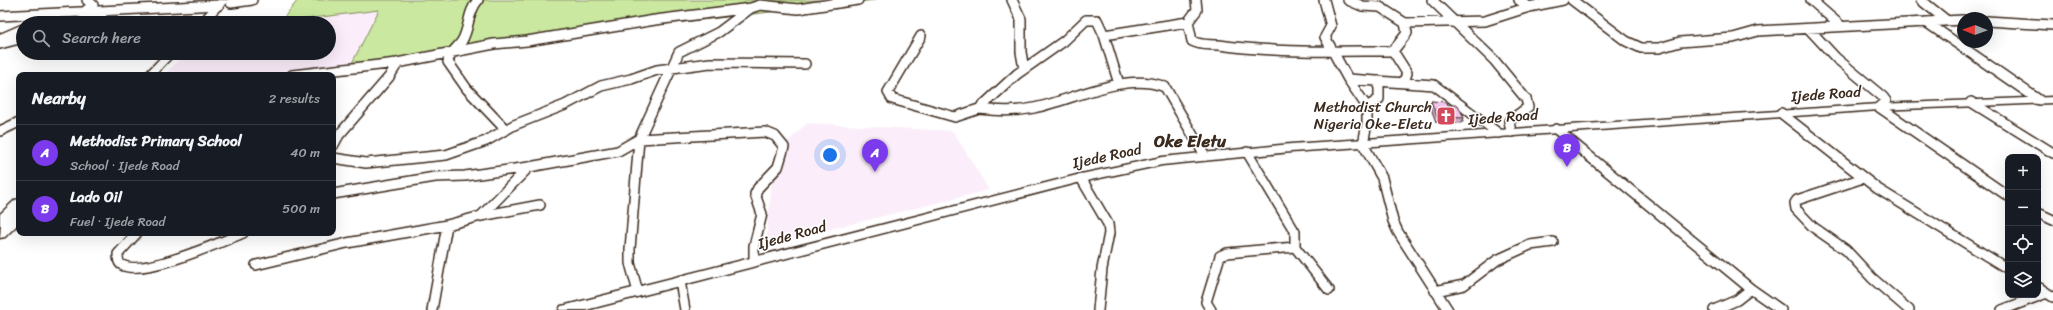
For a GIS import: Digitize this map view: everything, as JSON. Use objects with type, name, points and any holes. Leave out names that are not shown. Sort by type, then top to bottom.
[{"type":"main road","points":[[210,16],[227,2]]},
{"type":"main road","points":[[216,16],[227,2]]},
{"type":"main road","points":[[152,72],[164,60]]},
{"type":"main road","points":[[162,72],[174,60]]},
{"type":"main road","name":"Ijede Road","points":[[566,310],[1081,178],[1147,164],[1247,152],[1511,132],[1879,107],[1971,102],[2053,100]]},
{"type":"main road","points":[[0,222],[16,206]]},
{"type":"main road","points":[[0,234],[16,218]]},
{"type":"street","points":[[84,11],[93,5],[87,0]]},
{"type":"street","points":[[0,16],[57,14],[252,0]]},
{"type":"street","points":[[478,0],[470,10],[462,41],[448,58],[448,62],[467,89],[506,130]]},
{"type":"street","points":[[638,292],[630,263],[630,249],[639,139],[679,52],[694,43],[719,32],[751,8],[763,2],[778,8],[798,9],[858,0]]},
{"type":"street","points":[[1012,0],[1021,19],[1021,52],[1024,69]]},
{"type":"street","points":[[1104,35],[1188,22],[1197,10],[1196,0]]},
{"type":"street","points":[[1324,0],[1331,26],[1325,37],[1348,79],[1367,107],[1367,123],[1363,144],[1382,178],[1393,221],[1398,232],[1448,310]]},
{"type":"street","points":[[1348,0],[1362,6],[1380,7],[1405,23],[1485,21],[1529,7],[1563,0]]},
{"type":"street","points":[[1432,0],[1494,60],[1528,104],[1528,107],[1509,121],[1511,132]]},
{"type":"street","points":[[1519,0],[1529,7]]},
{"type":"street","points":[[1572,0],[1626,41],[1641,48],[1659,48],[1680,42],[1733,38],[1758,32],[1957,20]]},
{"type":"street","points":[[1811,0],[1842,26]]},
{"type":"street","points":[[1921,0],[1946,20]]},
{"type":"street","points":[[315,72],[398,63],[454,51],[751,8]]},
{"type":"street","points":[[95,16],[110,10]]},
{"type":"street","points":[[52,16],[57,14]]},
{"type":"street","points":[[921,36],[888,92],[889,96],[892,99],[955,117],[979,109],[1024,69],[1064,41],[1086,20],[1097,20],[1104,35],[1119,84]]},
{"type":"street","points":[[1993,21],[2053,25]]},
{"type":"street","points":[[1188,22],[1192,42],[1199,45],[1216,45],[1249,50],[1393,51]]},
{"type":"street","points":[[1926,22],[2039,100]]},
{"type":"street","points":[[1393,51],[1408,33],[1405,23]]},
{"type":"street","points":[[1808,29],[1836,58],[1883,97],[1886,101],[1879,107],[2005,194]]},
{"type":"street","points":[[0,39],[16,32]]},
{"type":"street","points":[[0,44],[16,40]]},
{"type":"street","points":[[1393,51],[1407,73],[1404,82]]},
{"type":"street","points":[[336,140],[339,135],[389,77],[398,63]]},
{"type":"street","points":[[336,158],[366,163],[406,158],[436,157],[471,147],[506,130],[565,105],[601,86],[671,67],[710,63],[805,64]]},
{"type":"street","points":[[1348,79],[1424,83],[1439,88],[1498,133]]},
{"type":"street","points":[[1367,107],[1379,99],[1380,81]]},
{"type":"street","points":[[979,109],[998,111],[1035,107],[1119,84],[1156,83],[1165,87],[1204,156]]},
{"type":"street","points":[[1971,102],[2053,153]]},
{"type":"street","points":[[1780,113],[1892,199],[2005,267]]},
{"type":"street","points":[[0,131],[16,123]]},
{"type":"street","points":[[1556,129],[1751,288],[1781,310]]},
{"type":"street","points":[[336,193],[435,176],[465,176],[618,151],[639,139],[766,132],[780,142],[784,147],[778,167],[758,188],[755,194],[762,214],[754,246],[754,262]]},
{"type":"street","points":[[1247,152],[1295,232],[1295,247],[1329,290]]},
{"type":"street","points":[[481,216],[529,166]]},
{"type":"street","points":[[1081,178],[1108,224],[1109,233],[1102,269],[1098,310]]},
{"type":"street","points":[[1863,178],[1797,200],[1795,203],[1796,209],[1813,228],[1849,254],[1872,278],[1909,310]]},
{"type":"street","points":[[256,265],[347,243],[447,225],[481,216],[540,205]]},
{"type":"street","points":[[2041,214],[2053,220]]},
{"type":"street","points":[[432,310],[447,225]]},
{"type":"street","points":[[134,236],[118,254],[118,260],[122,265],[128,268],[153,266],[187,256],[237,236]]},
{"type":"street","points":[[1435,291],[1464,285],[1497,260],[1530,245],[1553,242]]},
{"type":"street","points":[[1211,310],[1206,302],[1217,261],[1220,256],[1227,253],[1295,247]]},
{"type":"street","points":[[680,281],[685,310]]},
{"type":"street","points":[[1714,310],[1737,300],[1751,288]]},
{"type":"street","points":[[2002,310],[2046,292]]},
{"type":"shaded area","points":[[380,10],[349,69],[329,72],[167,72],[179,60],[336,60],[336,16],[330,16]]},
{"type":"shaded area","points":[[807,123],[953,131],[989,190],[766,245],[774,155]]},
{"type":"green space","points":[[298,0],[876,0],[587,33],[349,69],[379,10],[330,16],[285,16]]},
{"type":"building","points":[[1431,101],[1447,102],[1448,105],[1458,105],[1464,118],[1437,117]]},
{"type":"place","name":"Methodist Church Nigeria Oke-Eletu","points":[[1446,116]]},
{"type":"place","name":"Lado Oil","points":[[1567,167]]},
{"type":"place","name":"Methodist Primary School","points":[[875,172]]},
{"type":"district","name":"Oke Eletu","points":[[1190,141]]}]
